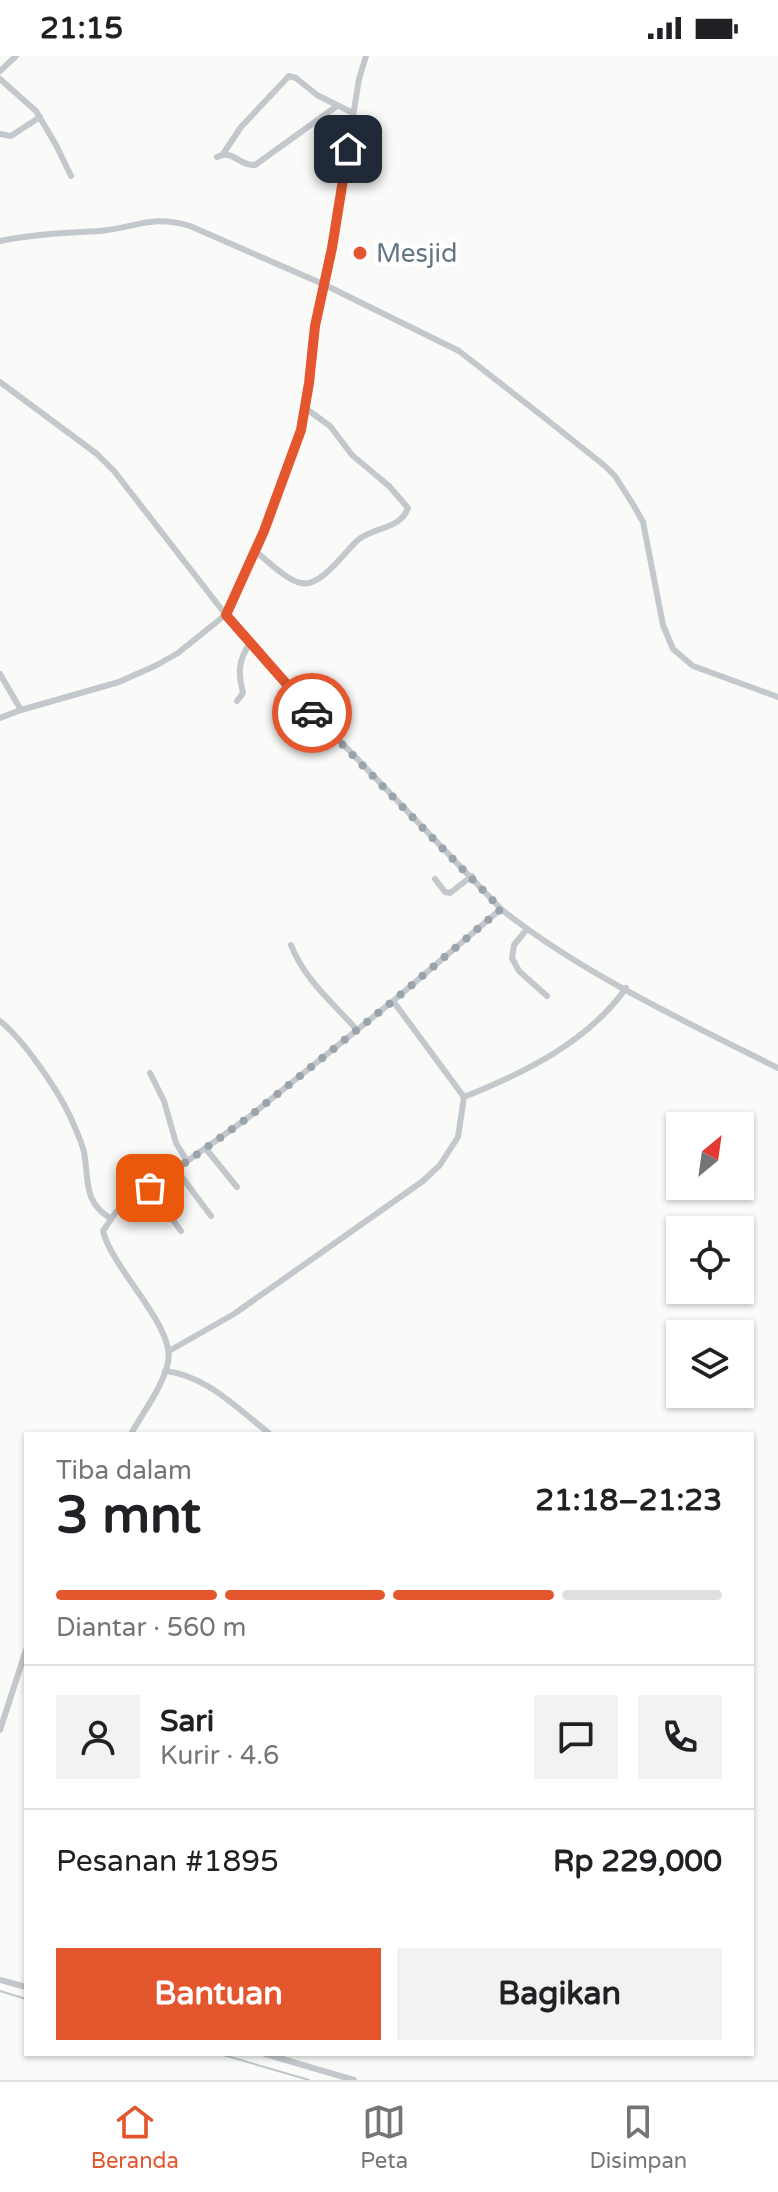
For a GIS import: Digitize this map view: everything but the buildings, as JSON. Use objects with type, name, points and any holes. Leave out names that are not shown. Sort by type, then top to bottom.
[{"type":"street","points":[[0,71],[16,56]]},
{"type":"street","points":[[0,718],[119,682],[157,665],[178,653],[226,615],[293,454],[305,408],[315,326],[366,56]]},
{"type":"street","points":[[337,106],[255,165],[244,164],[231,154],[220,155],[241,127],[289,76],[317,95],[353,113]]},
{"type":"street","points":[[0,79],[40,117],[71,176]]},
{"type":"street","points":[[0,134],[11,136],[40,117]]},
{"type":"street","points":[[0,241],[46,233],[103,231],[157,219],[170,220],[323,284],[467,356],[605,466],[625,491],[643,522],[663,625],[673,649],[693,666],[778,697]]},
{"type":"street","points":[[0,382],[97,454],[114,471],[250,643],[327,729],[501,909],[527,929],[626,988],[778,1068]]},
{"type":"street","points":[[255,551],[294,580],[303,584],[313,582],[367,533],[397,523],[408,508],[389,486],[352,455],[330,426],[305,408]]},
{"type":"street","points":[[237,701],[243,693],[239,667],[250,643]]},
{"type":"street","points":[[0,674],[21,710]]},
{"type":"street","points":[[435,879],[445,892],[450,893],[472,876]]},
{"type":"street","points":[[132,1432],[165,1371],[169,1351],[164,1335],[104,1239],[103,1231],[110,1218],[206,1149],[357,1030],[501,909]]},
{"type":"street","points":[[527,929],[514,945],[512,958],[519,971],[547,996]]},
{"type":"street","points":[[291,945],[315,986],[357,1030]]},
{"type":"street","points":[[464,1097],[488,1088],[562,1048],[610,1011],[626,988]]},
{"type":"street","points":[[169,1351],[234,1314],[423,1181],[440,1165],[458,1137],[464,1097],[393,1001]]},
{"type":"street","points":[[0,1021],[26,1048],[68,1112],[84,1152],[89,1196],[110,1218]]},
{"type":"street","points":[[150,1073],[164,1101],[176,1143],[187,1161]]},
{"type":"street","points":[[206,1149],[237,1187]]},
{"type":"street","points":[[176,1169],[211,1216]]},
{"type":"street","points":[[150,1188],[160,1206],[181,1231]]},
{"type":"street","points":[[165,1371],[184,1373],[204,1384],[267,1432]]},
{"type":"street","points":[[0,1730],[24,1656]]},
{"type":"street","points":[[0,1980],[24,1986]]},
{"type":"street","points":[[272,2056],[354,2080]]},
{"type":"waterway","points":[[0,1991],[24,1998]]},
{"type":"waterway","points":[[227,2056],[309,2080]]},
{"type":"way so far","points":[[150,1188],[249,1117],[501,909],[312,713]]},
{"type":"place","name":"Mesjid","points":[[360,253]]},
{"type":"route","points":[[312,713],[226,615],[264,531],[301,430],[315,326],[332,248],[348,149]]}]
